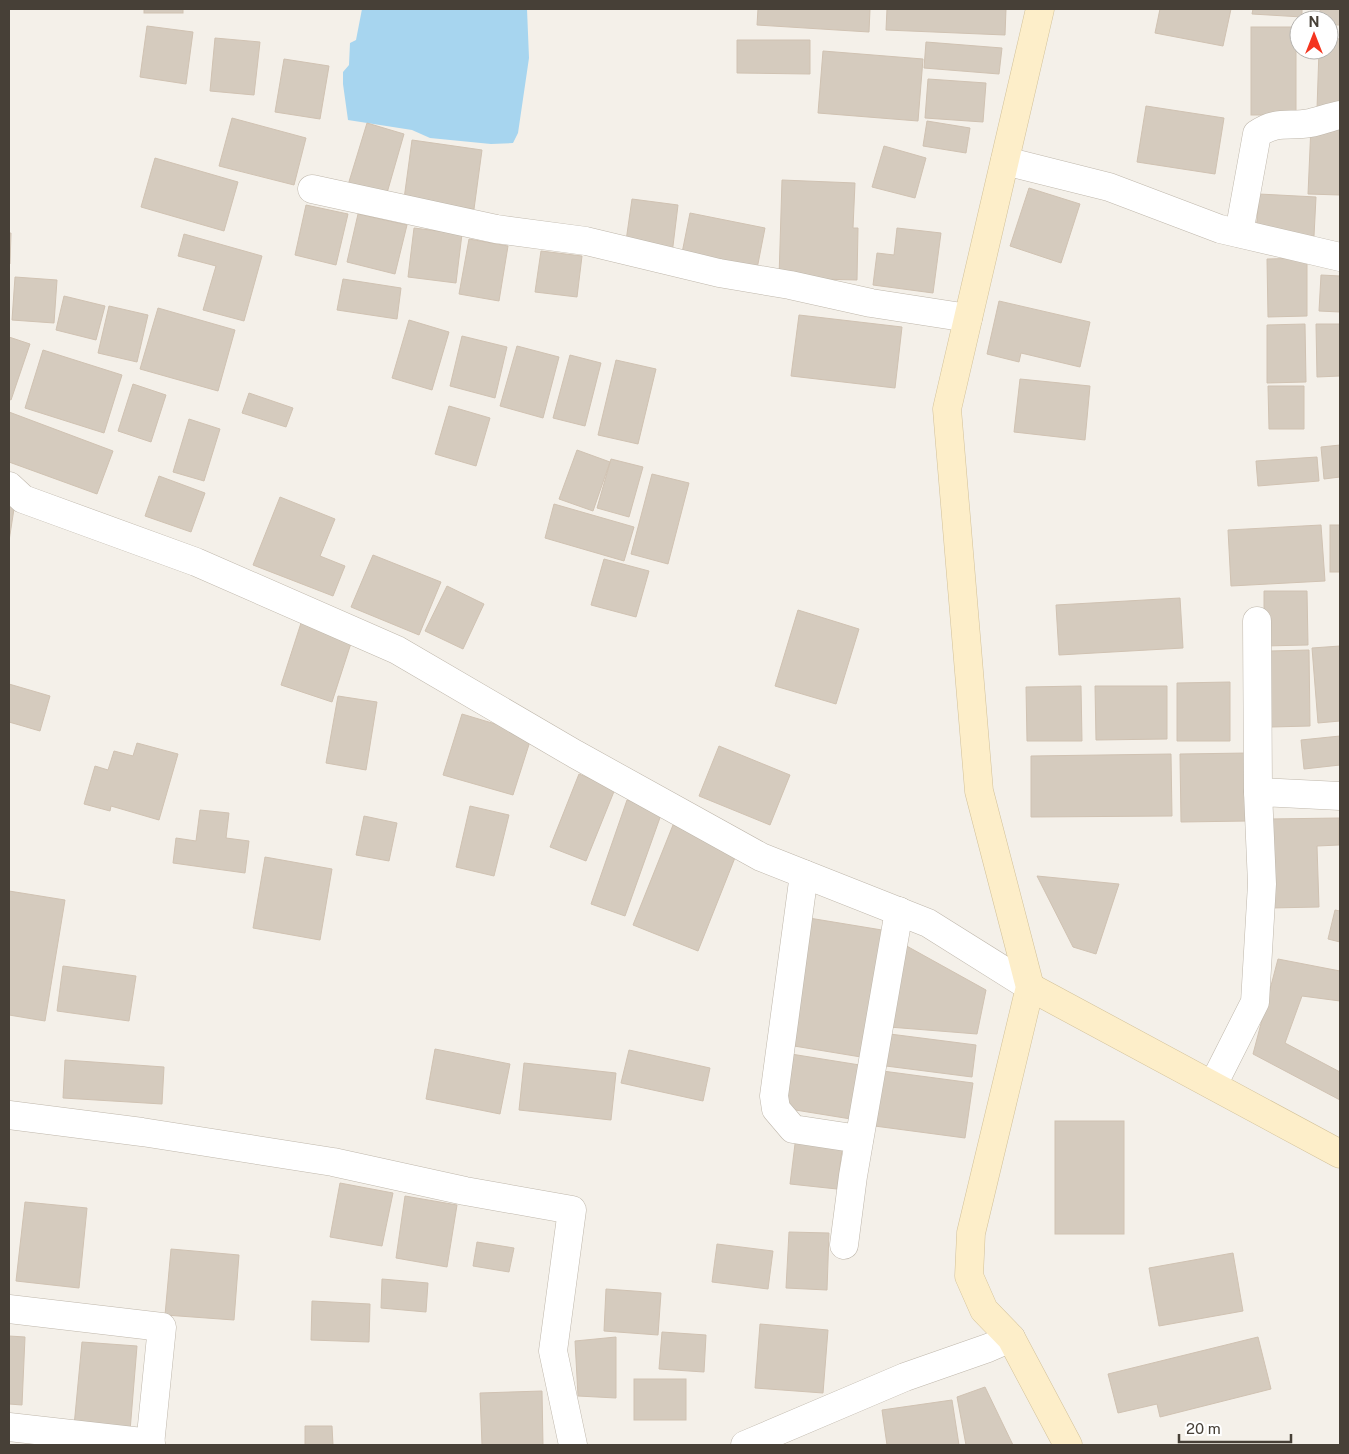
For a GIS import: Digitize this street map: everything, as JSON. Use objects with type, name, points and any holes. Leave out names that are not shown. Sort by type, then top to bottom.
[{"type":"main road","points":[[1040,9],[947,409],[979,791],[1030,987],[971,1234],[969,1276],[984,1310],[1011,1338],[1068,1445]]},
{"type":"main road","points":[[1030,987],[1340,1154]]},
{"type":"street","points":[[1238,233],[1257,134],[1266,128],[1289,123],[1309,123],[1340,115]]},
{"type":"street","points":[[1005,161],[1110,187],[1220,229],[1340,257]]},
{"type":"street","points":[[312,189],[496,229],[586,241],[719,273],[790,285],[871,303],[968,318]]},
{"type":"street","points":[[9,486],[23,499],[196,562],[397,650],[575,754],[762,857],[928,923],[1030,987]]},
{"type":"street","points":[[1213,1085],[1255,1002],[1262,884],[1258,792],[1257,621]]},
{"type":"street","points":[[1258,792],[1340,796]]},
{"type":"street","points":[[804,874],[774,1096],[776,1109],[793,1129],[859,1139]]},
{"type":"street","points":[[844,1245],[859,1139],[899,911]]},
{"type":"street","points":[[9,1114],[333,1162],[465,1191],[572,1210],[553,1351],[573,1445]]},
{"type":"street","points":[[9,1310],[162,1326],[151,1444],[9,1426]]},
{"type":"street","points":[[745,1445],[905,1377],[1011,1338]]},
{"type":"water","points":[[362,9],[527,9],[529,58],[518,133],[513,143],[491,144],[430,138],[412,130],[348,120],[343,72],[349,65],[350,43],[356,40]]},
{"type":"building","points":[[144,9],[183,9],[183,13],[144,13]]},
{"type":"building","points":[[758,9],[870,9],[869,32],[757,25]]},
{"type":"building","points":[[887,9],[1006,9],[1005,35],[886,30]]},
{"type":"building","points":[[1160,9],[1231,9],[1223,46],[1155,33]]},
{"type":"building","points":[[1253,9],[1302,9],[1289,10],[1289,16],[1252,14]]},
{"type":"building","points":[[1340,9],[1340,25],[1339,10],[1320,10]]},
{"type":"building","points":[[147,26],[193,32],[186,84],[140,77]]},
{"type":"building","points":[[1251,27],[1289,27],[1289,60],[1296,60],[1296,115],[1251,115]]},
{"type":"building","points":[[215,38],[260,42],[254,95],[210,91]]},
{"type":"building","points":[[1340,39],[1340,110],[1317,109],[1319,60],[1339,60]]},
{"type":"building","points":[[737,40],[810,40],[810,74],[737,73]]},
{"type":"building","points":[[926,42],[1002,48],[999,74],[924,68]]},
{"type":"building","points":[[823,51],[923,59],[918,121],[818,113]]},
{"type":"building","points":[[284,59],[329,66],[320,119],[275,112]]},
{"type":"building","points":[[928,79],[986,83],[983,122],[925,118]]},
{"type":"building","points":[[1146,106],[1224,118],[1215,174],[1137,162]]},
{"type":"building","points":[[232,118],[306,138],[294,185],[219,166]]},
{"type":"building","points":[[927,121],[970,128],[966,153],[923,146]]},
{"type":"building","points":[[367,123],[404,134],[387,193],[348,185]]},
{"type":"building","points":[[1311,126],[1340,128],[1340,195],[1308,194]]},
{"type":"building","points":[[412,140],[482,150],[474,209],[404,199]]},
{"type":"building","points":[[884,146],[926,158],[915,198],[872,187]]},
{"type":"building","points":[[155,158],[238,182],[224,231],[141,207]]},
{"type":"building","points":[[782,180],[855,183],[853,228],[858,228],[857,280],[779,278]]},
{"type":"building","points":[[1029,188],[1080,204],[1061,263],[1010,246]]},
{"type":"building","points":[[1259,194],[1316,197],[1314,236],[1256,233]]},
{"type":"building","points":[[632,199],[678,205],[672,254],[625,248]]},
{"type":"building","points":[[306,205],[348,214],[336,265],[295,255]]},
{"type":"building","points":[[690,213],[765,228],[756,274],[681,258]]},
{"type":"building","points":[[358,214],[407,225],[395,274],[347,262]]},
{"type":"building","points":[[414,228],[462,234],[456,283],[408,277]]},
{"type":"building","points":[[897,228],[941,233],[933,293],[873,285],[877,253],[894,255]]},
{"type":"building","points":[[9,233],[11,233],[10,264],[9,264]]},
{"type":"building","points":[[184,234],[262,256],[244,321],[203,310],[216,266],[178,256]]},
{"type":"building","points":[[469,239],[508,246],[499,301],[459,294]]},
{"type":"building","points":[[541,251],[582,256],[577,297],[535,292]]},
{"type":"building","points":[[1307,258],[1307,316],[1268,317],[1267,259]]},
{"type":"building","points":[[1321,275],[1340,276],[1340,312],[1319,311]]},
{"type":"building","points":[[15,277],[57,280],[54,323],[12,320]]},
{"type":"building","points":[[343,279],[401,288],[397,319],[337,310]]},
{"type":"building","points":[[64,296],[105,306],[96,340],[56,330]]},
{"type":"building","points":[[999,301],[1090,322],[1080,367],[1021,353],[1019,362],[987,354]]},
{"type":"building","points":[[109,306],[148,315],[137,362],[98,353]]},
{"type":"building","points":[[158,308],[235,330],[218,391],[140,369]]},
{"type":"building","points":[[799,315],[902,327],[895,388],[791,376]]},
{"type":"building","points":[[409,320],[449,332],[432,390],[392,378]]},
{"type":"building","points":[[1305,324],[1306,382],[1267,383],[1267,325]]},
{"type":"building","points":[[1316,324],[1340,324],[1340,376],[1317,377]]},
{"type":"building","points":[[462,336],[507,347],[495,398],[450,386]]},
{"type":"building","points":[[9,337],[30,344],[11,400],[9,399]]},
{"type":"building","points":[[517,346],[559,357],[543,418],[500,406]]},
{"type":"building","points":[[43,350],[122,375],[104,433],[25,408]]},
{"type":"building","points":[[570,355],[601,363],[585,426],[553,418]]},
{"type":"building","points":[[616,360],[656,369],[638,444],[598,435]]},
{"type":"building","points":[[1020,379],[1090,386],[1085,440],[1014,432]]},
{"type":"building","points":[[133,384],[166,395],[151,442],[118,431]]},
{"type":"building","points":[[1268,386],[1304,386],[1304,429],[1269,429]]},
{"type":"building","points":[[249,393],[293,408],[286,427],[242,413]]},
{"type":"building","points":[[449,406],[490,418],[476,466],[435,454]]},
{"type":"building","points":[[9,412],[113,451],[97,494],[9,462]]},
{"type":"building","points":[[189,419],[220,429],[204,481],[173,472]]},
{"type":"building","points":[[1340,445],[1340,477],[1324,479],[1321,447]]},
{"type":"building","points":[[577,450],[610,462],[593,511],[559,499]]},
{"type":"building","points":[[1317,457],[1319,481],[1258,486],[1256,461]]},
{"type":"building","points":[[611,459],[643,467],[629,517],[597,508]]},
{"type":"building","points":[[652,474],[689,483],[668,564],[631,554]]},
{"type":"building","points":[[159,476],[205,493],[191,532],[145,516]]},
{"type":"building","points":[[9,495],[16,496],[9,541]]},
{"type":"building","points":[[280,497],[335,519],[320,556],[345,566],[333,596],[253,565]]},
{"type":"building","points":[[554,504],[634,527],[624,561],[545,538]]},
{"type":"building","points":[[1321,525],[1325,581],[1231,586],[1228,530]]},
{"type":"building","points":[[1330,525],[1340,525],[1340,572],[1330,572]]},
{"type":"building","points":[[373,555],[441,582],[419,635],[351,607]]},
{"type":"building","points":[[604,559],[649,571],[636,617],[591,605]]},
{"type":"building","points":[[447,586],[484,604],[463,649],[425,631]]},
{"type":"building","points":[[1264,591],[1307,591],[1308,645],[1264,646]]},
{"type":"building","points":[[1180,598],[1183,648],[1059,655],[1056,605]]},
{"type":"building","points":[[798,610],[859,629],[836,704],[775,686]]},
{"type":"building","points":[[302,620],[353,637],[332,702],[281,685]]},
{"type":"building","points":[[1340,646],[1340,721],[1318,723],[1312,648]]},
{"type":"building","points":[[1309,650],[1310,726],[1271,727],[1270,651]]},
{"type":"building","points":[[1230,682],[1230,741],[1177,741],[1177,683]]},
{"type":"building","points":[[9,684],[50,696],[40,731],[9,722]]},
{"type":"building","points":[[1081,686],[1082,741],[1027,741],[1026,687]]},
{"type":"building","points":[[1095,686],[1167,686],[1167,739],[1096,740]]},
{"type":"building","points":[[338,696],[377,702],[366,770],[326,763]]},
{"type":"building","points":[[462,714],[532,735],[513,795],[443,775]]},
{"type":"building","points":[[1340,736],[1340,765],[1304,769],[1301,740]]},
{"type":"building","points":[[137,743],[178,754],[159,820],[111,806],[110,811],[84,804],[95,766],[108,770],[114,751],[133,756]]},
{"type":"building","points":[[719,746],[790,775],[770,825],[699,796]]},
{"type":"building","points":[[1248,753],[1248,821],[1181,822],[1180,754]]},
{"type":"building","points":[[1171,754],[1172,816],[1031,817],[1031,756]]},
{"type":"building","points":[[579,774],[615,789],[586,861],[550,847]]},
{"type":"building","points":[[627,800],[662,812],[625,916],[591,904]]},
{"type":"building","points":[[470,806],[509,815],[494,876],[456,867]]},
{"type":"building","points":[[200,810],[229,813],[226,838],[249,841],[245,873],[173,863],[176,838],[196,841]]},
{"type":"building","points":[[364,816],[397,823],[389,861],[356,855]]},
{"type":"building","points":[[1339,818],[1339,845],[1317,846],[1319,907],[1270,908],[1269,819]]},
{"type":"building","points":[[673,825],[738,850],[698,951],[633,925]]},
{"type":"building","points":[[265,857],[332,869],[320,940],[253,928]]},
{"type":"building","points":[[1037,876],[1119,884],[1096,954],[1073,947]]},
{"type":"building","points":[[9,891],[65,900],[45,1021],[9,1015]]},
{"type":"building","points":[[1335,910],[1340,911],[1340,942],[1328,939]]},
{"type":"building","points":[[809,918],[888,931],[867,1058],[788,1045]]},
{"type":"building","points":[[903,944],[986,990],[977,1034],[889,1027]]},
{"type":"building","points":[[1278,959],[1340,971],[1340,1001],[1302,996],[1285,1043],[1340,1072],[1340,1100],[1253,1054]]},
{"type":"building","points":[[63,966],[136,976],[129,1021],[57,1011]]},
{"type":"building","points":[[882,1033],[976,1045],[972,1077],[878,1065]]},
{"type":"building","points":[[435,1049],[510,1064],[500,1114],[426,1099]]},
{"type":"building","points":[[629,1050],[710,1068],[703,1101],[621,1083]]},
{"type":"building","points":[[791,1054],[866,1066],[857,1120],[783,1108]]},
{"type":"building","points":[[65,1060],[164,1067],[162,1104],[63,1098]]},
{"type":"building","points":[[524,1063],[616,1073],[611,1120],[519,1110]]},
{"type":"building","points":[[875,1070],[973,1083],[965,1138],[867,1125]]},
{"type":"building","points":[[1055,1121],[1124,1121],[1124,1234],[1055,1234]]},
{"type":"building","points":[[796,1136],[843,1142],[837,1189],[790,1184]]},
{"type":"building","points":[[340,1183],[393,1193],[382,1246],[330,1237]]},
{"type":"building","points":[[405,1196],[457,1205],[447,1267],[396,1258]]},
{"type":"building","points":[[25,1202],[87,1208],[79,1288],[16,1281]]},
{"type":"building","points":[[789,1232],[829,1233],[827,1290],[786,1288]]},
{"type":"building","points":[[477,1242],[514,1248],[509,1272],[473,1266]]},
{"type":"building","points":[[717,1244],[773,1251],[768,1289],[712,1282]]},
{"type":"building","points":[[171,1249],[239,1255],[234,1320],[165,1315]]},
{"type":"building","points":[[1233,1253],[1243,1311],[1159,1326],[1149,1268]]},
{"type":"building","points":[[382,1279],[428,1283],[426,1312],[381,1308]]},
{"type":"building","points":[[606,1289],[661,1293],[658,1335],[604,1331]]},
{"type":"building","points":[[312,1301],[370,1304],[369,1342],[311,1340]]},
{"type":"building","points":[[760,1324],[828,1330],[823,1393],[755,1388]]},
{"type":"building","points":[[662,1332],[706,1335],[704,1372],[659,1369]]},
{"type":"building","points":[[9,1336],[25,1337],[22,1405],[9,1404]]},
{"type":"building","points":[[616,1337],[616,1398],[578,1396],[575,1341]]},
{"type":"building","points":[[1258,1337],[1271,1389],[1160,1417],[1157,1404],[1118,1413],[1108,1374]]},
{"type":"building","points":[[82,1342],[137,1346],[130,1431],[74,1426]]},
{"type":"building","points":[[634,1379],[686,1379],[686,1420],[634,1420]]},
{"type":"building","points":[[985,1387],[1013,1445],[966,1445],[957,1397]]},
{"type":"building","points":[[542,1391],[543,1445],[482,1445],[480,1393]]},
{"type":"building","points":[[952,1400],[959,1445],[887,1445],[882,1410]]},
{"type":"building","points":[[305,1426],[332,1426],[333,1445],[305,1445]]}]
